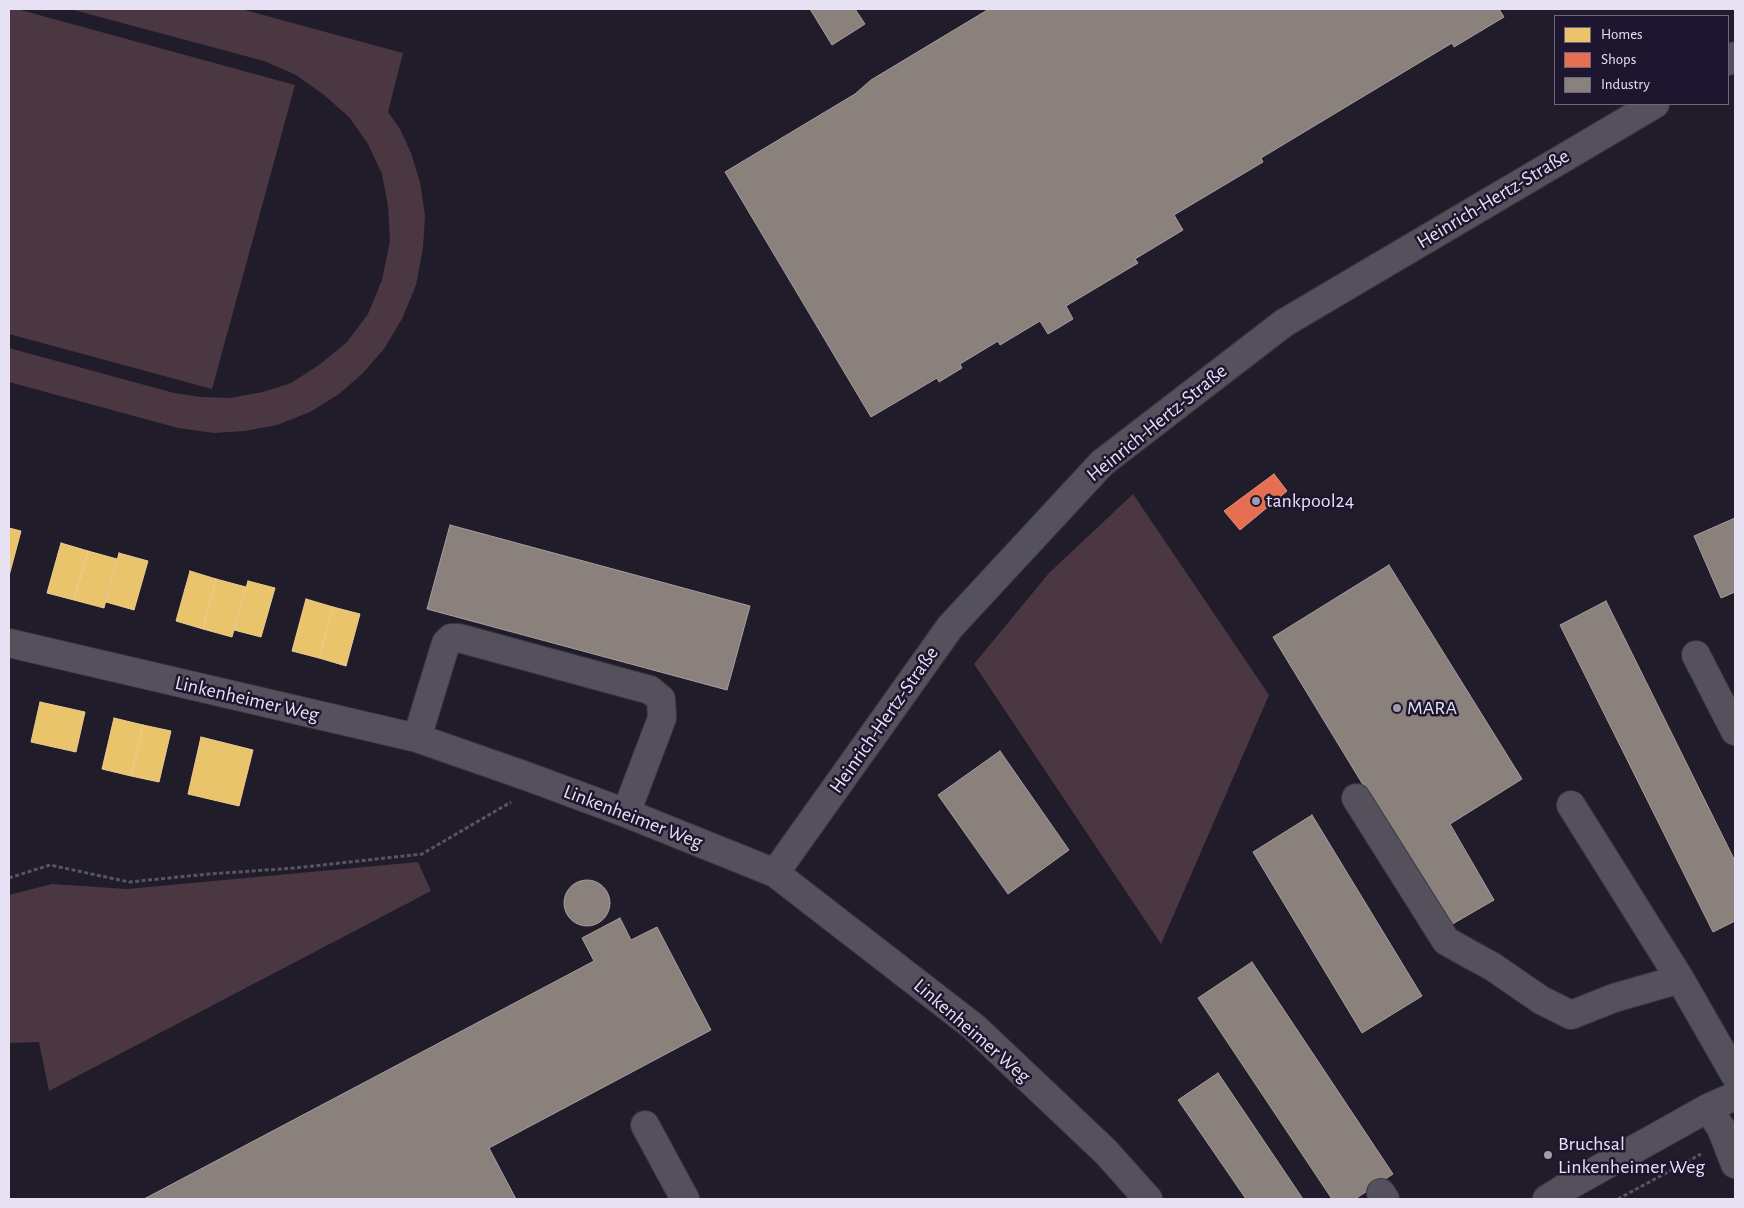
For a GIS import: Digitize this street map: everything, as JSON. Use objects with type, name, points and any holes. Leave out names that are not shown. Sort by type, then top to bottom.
[{"type":"street","name":"Heinrich-Hertz-Straße","points":[[775,873],[950,627],[1102,463],[1284,323],[1653,105]]},
{"type":"street","points":[[416,738],[446,643],[452,638],[459,638],[650,690],[661,699],[662,718],[626,813]]},
{"type":"street","name":"Linkenheimer Weg","points":[[9,643],[416,738],[626,813],[775,873],[974,1027],[1106,1152],[1148,1199]]},
{"type":"street","points":[[1696,655],[1735,731]]},
{"type":"street","points":[[1356,798],[1446,941],[1493,967],[1541,1000],[1572,1016],[1614,998],[1680,979]]},
{"type":"street","points":[[1571,805],[1680,979],[1735,1075]]},
{"type":"street","points":[[1547,1199],[1708,1108],[1735,1096]]},
{"type":"street","points":[[1708,1108],[1721,1128],[1730,1152]]},
{"type":"street","points":[[645,1125],[685,1199]]},
{"type":"path","points":[[9,878],[50,865],[129,882],[295,868],[422,854],[513,801],[526,776]]},
{"type":"path","points":[[1618,1199],[1730,1152]]},
{"type":"shaded area","points":[[9,9],[17,9],[295,85],[212,389],[9,334]]},
{"type":"shaded area","points":[[70,9],[241,9],[403,53],[388,112],[400,129],[411,153],[420,182],[425,216],[423,248],[416,285],[402,319],[384,349],[363,373],[339,394],[310,412],[277,425],[245,431],[214,433],[178,428],[9,382],[9,348],[174,393],[201,397],[230,398],[263,392],[291,383],[319,365],[347,342],[368,314],[382,280],[390,241],[388,206],[382,174],[368,144],[349,117],[324,95],[296,75],[264,61]]},
{"type":"shaded area","points":[[1133,494],[1269,695],[1161,944],[974,664],[1049,573]]},
{"type":"shaded area","points":[[418,862],[431,891],[49,1091],[39,1042],[9,1043],[9,895],[52,884],[127,889]]},
{"type":"building: Homes","points":[[9,528],[21,531],[9,576]]},
{"type":"building: Homes","points":[[61,543],[88,551],[74,600],[47,593]]},
{"type":"building: Homes","points":[[88,551],[117,559],[104,608],[74,600]]},
{"type":"building: Homes","points":[[119,553],[148,561],[134,610],[106,602]]},
{"type":"building: Homes","points":[[190,571],[216,579],[203,629],[176,621]]},
{"type":"building: Homes","points":[[216,579],[246,587],[232,637],[203,629]]},
{"type":"building: Homes","points":[[248,581],[275,588],[261,637],[234,630]]},
{"type":"building: Homes","points":[[306,599],[333,607],[319,658],[292,651]]},
{"type":"building: Homes","points":[[333,607],[360,614],[346,666],[319,658]]},
{"type":"building: Homes","points":[[40,702],[85,712],[76,752],[31,742]]},
{"type":"building: Homes","points":[[114,718],[143,725],[131,776],[102,769]]},
{"type":"building: Homes","points":[[143,725],[171,731],[159,782],[131,776]]},
{"type":"building: Homes","points":[[201,737],[253,750],[239,806],[188,794]]},
{"type":"building: Shops","name":"tankpool24","points":[[1274,474],[1287,491],[1240,530],[1224,511]]},
{"type":"building: Industry","points":[[810,9],[855,9],[865,24],[832,45]]},
{"type":"building: Industry","points":[[989,9],[1499,9],[1504,17],[1454,47],[1452,43],[1261,158],[1263,162],[1174,215],[1183,230],[1135,259],[1138,263],[1066,306],[1073,319],[1048,334],[1040,321],[1000,345],[998,341],[960,364],[962,368],[939,382],[937,378],[871,417],[725,172],[855,94],[871,80]]},
{"type":"building: Industry","points":[[1735,518],[1735,592],[1721,598],[1694,536]]},
{"type":"building: Industry","points":[[450,525],[750,606],[727,690],[427,609]]},
{"type":"building: Industry","name":"MARA","points":[[1389,565],[1522,779],[1450,824],[1494,900],[1449,926],[1273,637]]},
{"type":"building: Industry","points":[[1606,601],[1735,861],[1735,921],[1713,932],[1560,625]]},
{"type":"building: Industry","points":[[1000,751],[1069,850],[1008,894],[938,795]]},
{"type":"building: Industry","points":[[1312,815],[1422,996],[1362,1033],[1253,852]]},
{"type":"building: Industry","points":[[592,880],[604,886],[609,894],[609,912],[604,920],[596,925],[582,926],[570,920],[565,912],[564,898],[570,886],[578,881]]},
{"type":"building: Industry","points":[[620,918],[631,940],[657,927],[711,1030],[489,1148],[516,1199],[144,1199],[594,961],[582,938]]},
{"type":"building: Industry","points":[[1252,962],[1393,1174],[1355,1199],[1332,1199],[1198,998]]},
{"type":"building: Industry","points":[[1218,1073],[1303,1199],[1246,1199],[1178,1100]]},
{"type":"place","name":"tankpool24","points":[[1256,501]]},
{"type":"place","name":"MARA","points":[[1397,708]]},
{"type":"place","name":"Bruchsal Linkenheimer Weg","points":[[1548,1155]]}]
